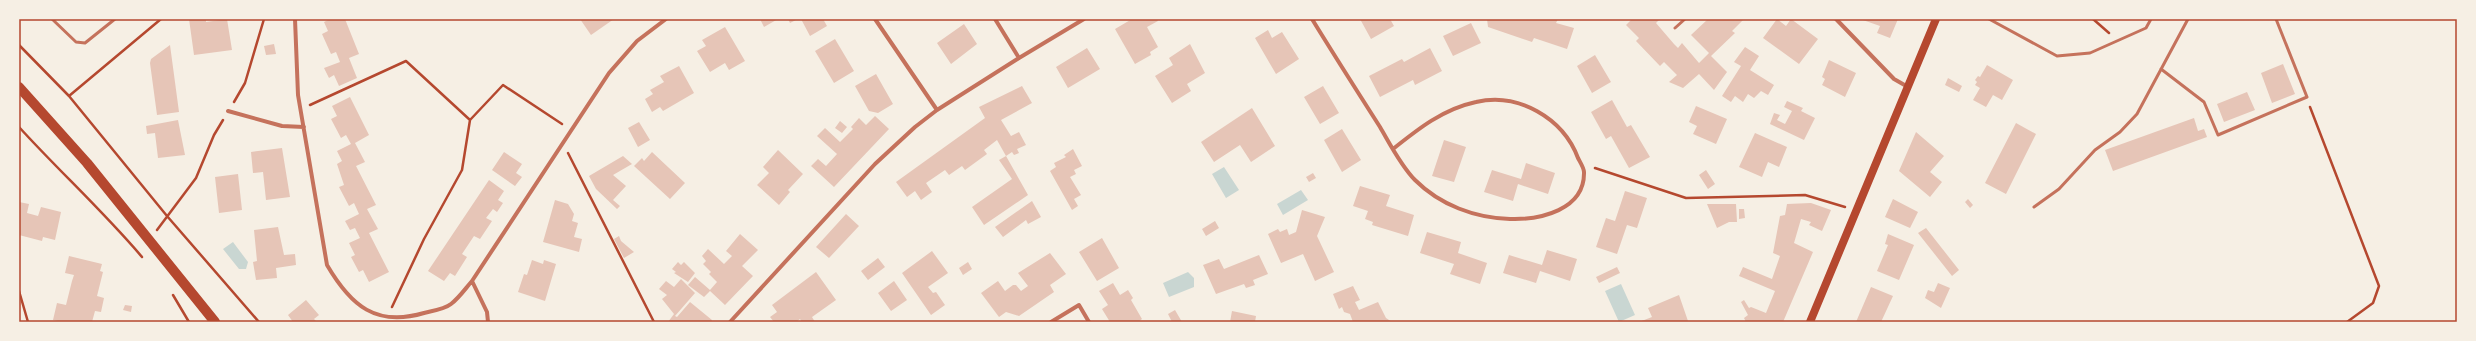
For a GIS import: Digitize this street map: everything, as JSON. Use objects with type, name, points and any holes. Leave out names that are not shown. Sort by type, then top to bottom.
[{"type":"main road","points":[[1810,322],[1936,19]]},
{"type":"main road","points":[[19,87],[87,163],[215,322]]},
{"type":"street","points":[[295,19],[298,95],[327,265],[341,289],[361,307],[388,317],[401,319],[450,305],[472,281],[609,73],[637,41],[666,19]]},
{"type":"street","points":[[875,19],[937,110]]},
{"type":"street","points":[[995,19],[1019,58]]},
{"type":"street","points":[[730,322],[875,164],[915,127],[937,110],[1084,19]]},
{"type":"street","points":[[1312,19],[1393,149],[1414,179],[1439,199],[1466,211],[1499,219],[1524,220],[1546,216],[1566,207],[1580,194],[1584,171],[1576,150],[1562,129],[1533,107],[1504,100],[1476,102],[1447,112],[1424,124],[1393,149]]},
{"type":"street","points":[[1836,19],[1894,79],[1908,87]]},
{"type":"street","points":[[228,111],[282,126],[304,127]]},
{"type":"street","points":[[472,281],[487,312],[488,322]]},
{"type":"street","points":[[1051,322],[1079,305],[1089,322]]},
{"type":"lane","points":[[52,19],[76,42],[85,43],[116,19]]},
{"type":"lane","points":[[1675,28],[1685,19]]},
{"type":"lane","points":[[1989,19],[2057,56],[2090,54],[2146,28],[2151,19]]},
{"type":"lane","points":[[2034,206],[2059,189],[2095,150],[2120,132],[2137,114],[2187,21],[2182,19]]},
{"type":"lane","points":[[2161,69],[2204,102],[2218,135],[2307,97],[2276,19]]},
{"type":"path","points":[[68,96],[161,19]]},
{"type":"path","points":[[149,239],[196,178],[214,135],[245,83],[264,19]]},
{"type":"path","points":[[2092,19],[2118,41]]},
{"type":"path","points":[[19,45],[68,96],[167,216],[259,322]]},
{"type":"path","points":[[301,109],[406,61],[470,120]]},
{"type":"path","points":[[388,317],[424,239],[462,170],[470,120],[503,85],[571,130]]},
{"type":"path","points":[[2307,97],[2379,286],[2373,304],[2347,322]]},
{"type":"path","points":[[19,127],[43,153],[108,217],[147,262]]},
{"type":"path","points":[[563,142],[654,322]]},
{"type":"path","points":[[1581,164],[1686,198],[1806,195],[1833,202],[1856,211]]},
{"type":"path","points":[[171,290],[189,322]]},
{"type":"path","points":[[19,291],[28,322]]},
{"type":"shaded area","points":[[1224,167],[1239,190],[1226,198],[1212,174]]},
{"type":"shaded area","points":[[1301,190],[1308,200],[1283,215],[1277,204]]},
{"type":"shaded area","points":[[233,242],[248,262],[246,269],[239,269],[223,249]]},
{"type":"shaded area","points":[[1188,272],[1194,278],[1194,287],[1169,297],[1163,283]]},
{"type":"shaded area","points":[[1621,284],[1635,315],[1619,322],[1605,291]]},
{"type":"building","points":[[189,19],[206,19],[206,22],[227,19],[232,50],[194,55]]},
{"type":"building","points":[[330,19],[345,19],[359,54],[349,58],[357,78],[339,86],[334,75],[329,78],[324,68],[340,62],[336,52],[331,54],[322,34],[328,31],[324,22]]},
{"type":"building","points":[[580,19],[614,19],[591,35]]},
{"type":"building","points":[[760,19],[778,19],[764,27]]},
{"type":"building","points":[[788,19],[798,19],[790,23]]},
{"type":"building","points":[[801,19],[823,19],[827,26],[810,36]]},
{"type":"building","points":[[1132,19],[1157,19],[1158,21],[1147,27],[1158,47],[1150,52],[1151,55],[1135,64],[1115,29]]},
{"type":"building","points":[[1360,19],[1390,19],[1394,26],[1371,39]]},
{"type":"building","points":[[1487,19],[1558,19],[1556,23],[1574,28],[1567,49],[1534,38],[1532,42],[1488,27]]},
{"type":"building","points":[[1632,19],[1660,19],[1656,23],[1674,44],[1678,48],[1682,43],[1699,63],[1709,53],[1691,35],[1708,19],[1744,19],[1732,31],[1735,33],[1711,56],[1727,72],[1714,90],[1699,74],[1683,88],[1669,82],[1677,75],[1664,62],[1660,66],[1636,41],[1639,38],[1626,25]]},
{"type":"building","points":[[1777,19],[1786,26],[1791,19],[1818,39],[1799,64],[1763,38]]},
{"type":"building","points":[[1860,19],[1898,19],[1890,38],[1877,33],[1880,26]]},
{"type":"building","points":[[1471,23],[1481,43],[1453,56],[1443,36]]},
{"type":"building","points":[[964,24],[977,44],[951,64],[937,43]]},
{"type":"building","points":[[725,27],[745,61],[729,70],[725,63],[710,72],[697,51],[706,46],[702,40]]},
{"type":"building","points":[[1268,30],[1272,38],[1282,32],[1299,59],[1276,74],[1255,38]]},
{"type":"building","points":[[835,39],[854,71],[834,83],[815,51]]},
{"type":"building","points":[[274,44],[276,54],[266,55],[264,46]]},
{"type":"building","points":[[1190,44],[1205,73],[1187,84],[1191,91],[1172,103],[1155,76],[1173,65],[1169,58]]},
{"type":"building","points":[[170,45],[179,112],[157,115],[150,63],[151,59]]},
{"type":"building","points":[[1745,47],[1759,56],[1750,70],[1774,85],[1768,95],[1761,91],[1754,98],[1748,94],[1743,102],[1735,96],[1731,102],[1722,96],[1741,66],[1734,62]]},
{"type":"building","points":[[1087,48],[1100,69],[1068,88],[1056,67]]},
{"type":"building","points":[[1430,48],[1442,71],[1415,85],[1413,80],[1380,97],[1369,76],[1402,59],[1404,62]]},
{"type":"building","points":[[1595,55],[1611,82],[1592,93],[1577,66]]},
{"type":"building","points":[[1829,60],[1856,73],[1845,97],[1822,85],[1825,79],[1822,77]]},
{"type":"building","points":[[2283,64],[2295,94],[2272,103],[2261,73]]},
{"type":"building","points":[[1987,65],[2013,80],[2002,100],[1993,95],[1986,107],[1973,100],[1980,88],[1975,85],[1977,82],[1975,80],[1978,76],[1980,77]]},
{"type":"building","points":[[679,66],[694,93],[663,111],[660,107],[652,112],[645,99],[653,94],[650,90],[664,82],[660,76]]},
{"type":"building","points":[[876,74],[893,104],[878,113],[869,111],[855,86]]},
{"type":"building","points":[[1948,78],[1962,86],[1959,92],[1945,85]]},
{"type":"building","points":[[1022,86],[1032,103],[1001,120],[1011,136],[1019,132],[1026,145],[1017,149],[1019,153],[1014,155],[1012,152],[1006,156],[997,140],[984,150],[987,154],[965,170],[962,166],[949,175],[945,170],[926,183],[932,192],[921,200],[915,191],[907,197],[896,182],[985,118],[979,107]]},
{"type":"building","points":[[1323,86],[1339,113],[1320,124],[1304,97]]},
{"type":"building","points":[[2247,92],[2255,110],[2224,122],[2217,104]]},
{"type":"building","points":[[350,97],[369,135],[355,143],[365,162],[356,166],[376,205],[367,209],[378,229],[369,233],[389,272],[369,282],[363,270],[359,272],[351,257],[355,255],[349,243],[360,238],[355,228],[350,230],[345,221],[359,214],[354,203],[349,206],[339,187],[344,185],[337,164],[342,161],[337,151],[351,144],[346,135],[341,138],[331,119],[337,116],[332,106]]},
{"type":"building","points":[[1612,100],[1627,127],[1631,125],[1650,157],[1629,168],[1611,136],[1606,139],[1591,112]]},
{"type":"building","points":[[1787,101],[1803,108],[1801,111],[1815,118],[1804,140],[1770,124],[1774,113],[1780,115],[1777,120],[1785,124],[1792,111],[1784,107]]},
{"type":"building","points":[[1696,106],[1727,119],[1716,144],[1693,134],[1697,126],[1689,122]]},
{"type":"building","points":[[1252,108],[1275,146],[1251,162],[1240,145],[1214,162],[1201,142]]},
{"type":"building","points":[[875,116],[889,129],[834,187],[811,166],[818,159],[826,166],[837,154],[817,136],[825,128],[840,142],[853,129],[851,127],[859,118],[866,125]]},
{"type":"building","points":[[2194,118],[2198,131],[2204,129],[2207,137],[2113,171],[2105,150]]},
{"type":"building","points":[[178,120],[185,155],[158,158],[155,133],[147,134],[146,126]]},
{"type":"building","points":[[840,121],[847,127],[842,133],[835,128]]},
{"type":"building","points":[[639,122],[650,140],[638,147],[628,128]]},
{"type":"building","points":[[2016,123],[2036,134],[2006,194],[1985,183]]},
{"type":"building","points":[[1342,129],[1361,160],[1342,172],[1324,140]]},
{"type":"building","points":[[1916,132],[1944,156],[1930,172],[1942,182],[1930,197],[1899,171]]},
{"type":"building","points":[[1755,133],[1787,147],[1779,167],[1768,162],[1762,177],[1739,167]]},
{"type":"building","points":[[1444,140],[1466,147],[1454,182],[1432,176]]},
{"type":"building","points":[[282,148],[290,197],[266,200],[263,172],[253,173],[251,152]]},
{"type":"building","points":[[1073,149],[1082,166],[1074,170],[1076,174],[1070,177],[1081,195],[1074,199],[1078,206],[1072,210],[1050,171],[1056,167],[1054,163],[1066,157],[1064,155]]},
{"type":"building","points":[[778,150],[803,174],[788,190],[790,192],[779,205],[757,185],[769,173],[763,167]]},
{"type":"building","points":[[504,152],[522,164],[516,173],[522,177],[515,186],[492,170]]},
{"type":"building","points":[[652,152],[685,183],[670,199],[634,166],[642,158],[644,161]]},
{"type":"building","points":[[623,156],[632,164],[613,175],[626,186],[613,200],[620,206],[617,209],[596,189],[589,176]]},
{"type":"building","points":[[1006,156],[1028,195],[984,225],[972,207],[1012,179],[999,160]]},
{"type":"building","points":[[1526,163],[1555,173],[1548,194],[1518,184],[1513,201],[1484,192],[1492,170],[1521,179]]},
{"type":"building","points":[[1706,170],[1715,184],[1708,189],[1699,175]]},
{"type":"building","points":[[1313,173],[1316,178],[1309,182],[1306,177]]},
{"type":"building","points":[[238,174],[242,210],[219,213],[215,177]]},
{"type":"building","points":[[489,180],[504,191],[498,200],[503,203],[497,212],[493,209],[486,218],[492,221],[480,239],[474,236],[462,254],[467,257],[455,276],[450,273],[444,281],[428,271]]},
{"type":"building","points":[[1360,186],[1390,195],[1386,206],[1414,215],[1408,236],[1372,225],[1373,222],[1365,219],[1368,211],[1353,206]]},
{"type":"building","points":[[1625,191],[1647,198],[1637,228],[1627,225],[1617,254],[1596,247],[1606,218],[1615,221]]},
{"type":"building","points":[[1893,199],[1918,212],[1910,228],[1885,217]]},
{"type":"building","points":[[1968,199],[1973,205],[1970,208],[1965,202]]},
{"type":"building","points":[[555,200],[568,204],[574,214],[572,221],[578,223],[574,237],[582,239],[579,252],[543,242]]},
{"type":"building","points":[[1032,201],[1041,217],[1028,224],[1026,220],[1003,237],[995,227]]},
{"type":"building","points":[[19,202],[29,204],[27,213],[38,216],[41,207],[61,212],[55,240],[43,237],[42,241],[19,235]]},
{"type":"building","points":[[1811,203],[1831,210],[1822,231],[1809,225],[1811,222],[1801,219],[1794,243],[1813,252],[1783,322],[1746,322],[1744,318],[1748,315],[1741,302],[1744,300],[1749,308],[1751,307],[1766,313],[1775,291],[1739,276],[1743,267],[1772,279],[1780,256],[1773,253],[1780,216],[1785,215],[1787,204]]},
{"type":"building","points":[[1707,204],[1736,204],[1737,222],[1729,222],[1717,228]]},
{"type":"building","points":[[1739,209],[1744,209],[1745,218],[1739,219]]},
{"type":"building","points":[[1302,210],[1325,217],[1317,236],[1334,272],[1315,281],[1303,254],[1281,263],[1268,234],[1278,229],[1280,232],[1287,229],[1289,235],[1296,232]]},
{"type":"building","points":[[846,214],[859,226],[829,258],[816,247]]},
{"type":"building","points":[[1215,221],[1219,228],[1206,236],[1202,229]]},
{"type":"building","points":[[278,227],[284,255],[295,254],[296,265],[276,268],[277,278],[256,280],[253,262],[257,261],[254,230]]},
{"type":"building","points":[[1926,228],[1959,270],[1952,276],[1918,233]]},
{"type":"building","points":[[1427,232],[1461,242],[1458,253],[1487,263],[1480,284],[1450,274],[1454,264],[1420,253]]},
{"type":"building","points":[[740,234],[758,250],[742,266],[753,276],[725,305],[710,291],[704,297],[688,285],[695,277],[710,290],[717,282],[709,274],[711,272],[703,264],[706,261],[702,256],[708,249],[724,264],[732,256],[726,251]]},
{"type":"building","points":[[1888,234],[1914,245],[1899,280],[1877,271],[1888,245],[1885,244]]},
{"type":"building","points":[[619,236],[621,241],[634,252],[624,258],[614,239]]},
{"type":"building","points":[[1102,238],[1119,268],[1097,281],[1079,252]]},
{"type":"building","points":[[1547,250],[1577,259],[1570,281],[1540,271],[1536,283],[1503,273],[1509,255],[1542,265]]},
{"type":"building","points":[[932,251],[948,273],[928,287],[933,293],[936,292],[945,305],[931,315],[902,273]]},
{"type":"building","points":[[1050,253],[1066,274],[1050,285],[1054,292],[1019,316],[1006,312],[999,317],[981,293],[998,281],[1005,291],[1013,285],[1016,285],[1021,291],[1028,286],[1018,273]]},
{"type":"building","points":[[1259,255],[1268,274],[1253,280],[1255,285],[1246,288],[1244,284],[1216,294],[1203,265],[1219,259],[1224,269]]},
{"type":"building","points":[[69,256],[102,264],[100,271],[103,272],[97,296],[104,298],[101,312],[95,311],[92,322],[63,322],[53,320],[57,303],[66,305],[74,275],[65,273]]},
{"type":"building","points":[[878,258],[885,267],[868,280],[861,271]]},
{"type":"building","points":[[532,260],[543,264],[544,260],[556,264],[545,301],[518,292],[524,274],[527,275]]},
{"type":"building","points":[[678,262],[681,265],[684,262],[695,273],[688,282],[674,273],[676,272],[672,269]]},
{"type":"building","points":[[968,262],[972,269],[963,275],[959,268]]},
{"type":"building","points":[[1617,267],[1620,273],[1599,283],[1596,277]]},
{"type":"building","points":[[816,272],[836,300],[812,317],[815,322],[802,322],[800,319],[796,322],[774,322],[770,317],[777,312],[772,305]]},
{"type":"building","points":[[681,279],[695,293],[675,316],[677,317],[690,302],[712,320],[711,322],[668,322],[674,314],[662,299],[667,295],[659,289],[666,281],[674,287]]},
{"type":"building","points":[[894,281],[907,300],[891,311],[878,293]]},
{"type":"building","points":[[1113,283],[1120,295],[1128,290],[1133,298],[1131,300],[1142,319],[1138,322],[1110,322],[1102,309],[1108,305],[1099,291]]},
{"type":"building","points":[[1938,283],[1950,288],[1941,308],[1925,298],[1928,290],[1934,292]]},
{"type":"building","points":[[1353,286],[1360,300],[1355,302],[1359,310],[1378,302],[1386,318],[1392,322],[1353,322],[1350,314],[1344,312],[1342,307],[1339,309],[1333,294]]},
{"type":"building","points":[[1871,287],[1893,296],[1881,322],[1856,322]]},
{"type":"building","points":[[1679,295],[1688,321],[1639,322],[1652,317],[1648,308]]},
{"type":"building","points":[[306,300],[319,315],[314,319],[317,322],[293,322],[288,315]]},
{"type":"building","points":[[125,305],[132,306],[131,312],[123,310]]},
{"type":"building","points":[[1175,310],[1182,322],[1172,322],[1168,314]]},
{"type":"building","points":[[1232,311],[1256,316],[1255,322],[1230,322]]}]
